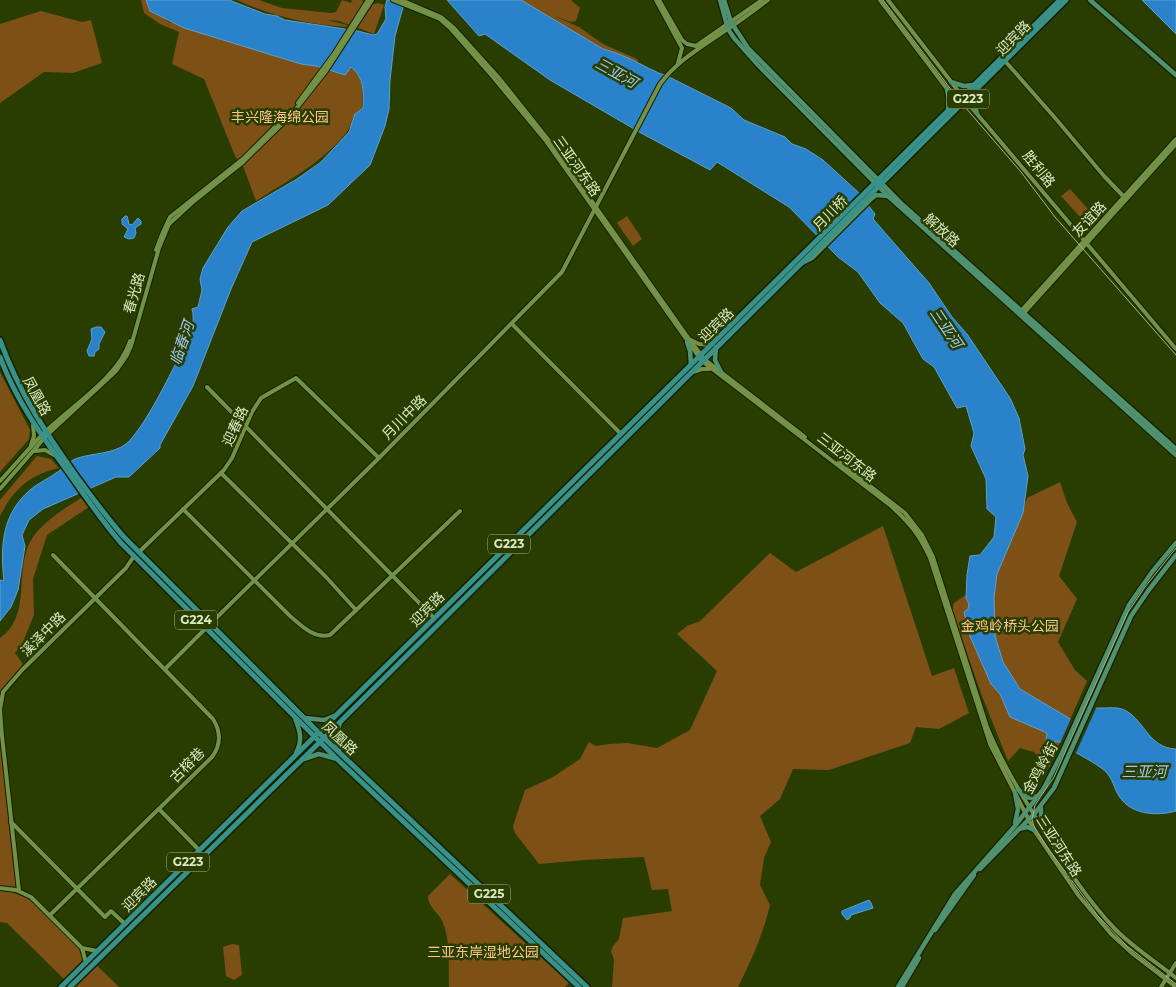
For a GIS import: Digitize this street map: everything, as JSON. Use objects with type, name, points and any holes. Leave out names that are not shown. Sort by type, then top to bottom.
[{"type":"highway","name":"迎宾路","points":[[964,99],[973,85],[1060,0]]},
{"type":"highway","name":"迎宾路","points":[[879,183],[964,99],[976,91],[1066,0]]},
{"type":"highway","name":"迎宾路","points":[[868,196],[948,111],[959,104]]},
{"type":"highway","name":"月川桥","points":[[813,251],[868,196]]},
{"type":"highway","name":"迎宾路","points":[[713,346],[813,251]]},
{"type":"highway","name":"迎宾路","points":[[70,987],[322,740],[689,374],[713,346],[813,251]]},
{"type":"highway","name":"凤凰路","points":[[0,340],[15,379],[44,436],[56,456],[62,461]]},
{"type":"highway","name":"凤凰路","points":[[0,357],[13,389],[33,423],[62,461]]},
{"type":"highway","name":"迎宾路","points":[[61,987],[691,365],[702,358]]},
{"type":"highway","name":"G224","points":[[62,461],[88,496]]},
{"type":"highway","name":"凤凰路","points":[[88,496],[139,552],[301,715],[316,735]]},
{"type":"highway","name":"凤凰路","points":[[88,496],[106,525],[205,629],[294,717],[322,740],[575,986]]},
{"type":"highway","name":"凤凰路","points":[[339,757],[587,987]]},
{"type":"highway","points":[[193,857],[193,862],[197,863]]},
{"type":"highway","points":[[188,872],[193,857]]},
{"type":"highway","points":[[175,874],[181,879]]},
{"type":"main road","points":[[393,0],[412,5]]},
{"type":"main road","points":[[401,0],[412,5]]},
{"type":"main road","points":[[658,0],[682,40],[691,46],[700,44],[768,0]]},
{"type":"main road","points":[[658,0],[682,48],[675,66]]},
{"type":"main road","name":"解放路","points":[[720,0],[730,25],[748,48],[879,183],[1176,455]]},
{"type":"main road","name":"解放路","points":[[724,0],[730,25]]},
{"type":"main road","points":[[675,66],[762,0]]},
{"type":"main road","points":[[880,0],[959,104]]},
{"type":"main road","name":"胜利路","points":[[888,0],[964,99],[1176,349]]},
{"type":"main road","points":[[1092,0],[1176,73]]},
{"type":"main road","name":"春光路","points":[[32,450],[44,436],[116,371],[127,355],[159,248],[172,220],[245,159],[283,121],[322,75],[369,1]]},
{"type":"main road","name":"三亚河东路","points":[[412,5],[441,16],[454,28],[522,106],[596,206],[688,340]]},
{"type":"main road","name":"三亚河东路","points":[[412,5],[440,19],[460,39],[524,113],[688,340],[713,370],[892,506],[906,519],[920,537],[930,558],[990,744],[1017,791],[1076,880],[1100,912],[1130,942],[1176,978]]},
{"type":"main road","points":[[1005,61],[1125,198]]},
{"type":"main road","name":"月川中路","points":[[210,624],[379,458],[562,272],[660,84],[675,66]]},
{"type":"main road","points":[[951,82],[964,86],[973,85]]},
{"type":"main road","points":[[947,89],[949,99],[948,111]]},
{"type":"main road","points":[[976,91],[973,101],[977,113]]},
{"type":"main road","name":"友谊路","points":[[1125,198],[1176,139]]},
{"type":"main road","name":"友谊路","points":[[1021,314],[1176,144]]},
{"type":"main road","name":"解放路","points":[[879,183],[889,196],[1176,449]]},
{"type":"main road","points":[[868,196],[889,196]]},
{"type":"main road","points":[[512,324],[621,434]]},
{"type":"main road","points":[[688,340],[713,346],[715,360],[721,372]]},
{"type":"main road","points":[[688,340],[691,365]]},
{"type":"main road","name":"三亚河东路","points":[[702,358],[905,513],[922,535],[933,557],[987,727],[1034,830],[1070,884],[1092,912],[1122,944],[1176,987]]},
{"type":"main road","points":[[689,374],[702,369],[713,370]]},
{"type":"main road","name":"迎春路","points":[[139,552],[221,473],[232,458],[252,412],[261,398],[296,378],[379,458]]},
{"type":"main road","points":[[207,387],[434,618]]},
{"type":"main road","points":[[0,489],[32,450],[33,423]]},
{"type":"main road","points":[[0,481],[32,450],[45,450],[56,456]]},
{"type":"main road","points":[[221,473],[356,610]]},
{"type":"main road","points":[[183,509],[306,629],[319,636],[330,634],[460,511]]},
{"type":"main road","name":"金鸡岭街","points":[[902,987],[936,929],[959,895],[1016,828],[1040,794],[1062,753],[1129,605],[1152,572],[1176,543]]},
{"type":"main road","name":"古榕巷","points":[[50,915],[212,757],[218,748],[220,737],[213,719],[54,555]]},
{"type":"main road","name":"金鸡岭街","points":[[898,987],[955,894],[1016,828],[1033,814],[1054,788],[1134,611],[1176,555]]},
{"type":"main road","name":"溪泽中路","points":[[19,891],[0,710],[3,692],[22,670],[126,568],[134,556]]},
{"type":"main road","points":[[165,670],[205,629]]},
{"type":"main road","points":[[301,715],[316,721],[335,716]]},
{"type":"main road","points":[[294,717],[301,737],[296,755]]},
{"type":"main road","points":[[300,761],[319,754],[339,757],[336,740],[340,722]]},
{"type":"main road","points":[[1017,791],[1030,798],[1040,794]]},
{"type":"main road","points":[[1017,791],[1018,812],[1016,828],[1027,827],[1034,830]]},
{"type":"main road","points":[[1041,805],[1041,826]]},
{"type":"main road","points":[[159,809],[200,850]]},
{"type":"main road","points":[[11,822],[106,917],[111,911],[125,924]]},
{"type":"main road","points":[[0,888],[19,891],[31,897],[82,948],[86,963]]},
{"type":"main road","points":[[82,948],[97,951]]},
{"type":"main road","points":[[1160,987],[1176,963]]},
{"type":"green space","name":"丰兴隆海绵公园","points":[[141,0],[147,0],[151,10],[169,22],[329,52],[317,67],[345,75],[350,67],[355,71],[362,85],[362,108],[356,114],[348,130],[337,144],[304,171],[256,201],[243,166],[235,156],[204,79],[172,64],[179,32],[160,24],[144,13]]},
{"type":"green space","points":[[237,0],[259,0],[282,8],[331,13],[336,12],[342,0],[351,3],[352,0],[362,0],[369,8],[371,5],[378,3],[384,5],[374,34],[339,21],[327,20],[347,25],[347,27],[290,19],[263,11]]},
{"type":"green space","points":[[517,0],[571,0],[580,8],[576,21],[571,22],[554,16],[579,27],[603,44],[637,59],[637,63],[593,48]]},
{"type":"green space","points":[[41,11],[82,22],[91,20],[102,63],[73,73],[44,72],[0,103],[0,24]]},
{"type":"green space","points":[[1070,189],[1088,209],[1080,217],[1061,196]]},
{"type":"green space","points":[[627,216],[642,239],[633,246],[617,223]]},
{"type":"green space","points":[[0,372],[30,430],[29,439],[0,472]]},
{"type":"green space","points":[[37,456],[51,459],[59,468],[39,475],[23,484],[5,506],[0,516],[0,500]]},
{"type":"green space","name":"金鸡岭桥头公园","points":[[1060,482],[1067,503],[1077,522],[1059,576],[1077,599],[1058,642],[1075,670],[1087,681],[1049,768],[1034,752],[1020,748],[1008,761],[982,696],[952,611],[954,603],[997,574],[1027,498]]},
{"type":"green space","points":[[81,498],[89,507],[47,535],[33,579],[34,615],[22,644],[15,653],[23,664],[0,692],[0,638],[10,629],[16,619],[25,556],[29,544],[45,524]]},
{"type":"green space","points":[[883,526],[932,676],[954,668],[969,713],[939,729],[916,727],[910,743],[829,770],[793,769],[780,799],[760,816],[771,842],[764,858],[760,885],[770,905],[757,947],[738,987],[612,987],[614,960],[611,951],[619,939],[623,918],[672,911],[668,889],[652,890],[644,857],[539,864],[515,833],[513,826],[525,790],[553,777],[580,759],[589,742],[596,746],[627,743],[657,748],[690,730],[717,671],[677,634],[687,626],[700,621],[770,553],[796,572]]},
{"type":"green space","points":[[0,744],[16,888],[0,886]]},
{"type":"green space","name":"三亚东岸湿地公园","points":[[450,874],[569,983],[565,987],[449,987],[446,931],[441,919],[430,904],[428,896]]},
{"type":"green space","points":[[0,891],[11,892],[28,898],[119,987],[72,987],[7,923],[0,922]]},
{"type":"green space","points":[[232,944],[239,945],[242,975],[234,980],[226,976],[223,947]]},
{"type":"water","points":[[146,0],[229,0],[285,20],[373,35],[377,34],[386,19],[385,7],[387,0],[405,0],[395,36],[389,109],[385,126],[370,165],[328,205],[252,242],[231,289],[193,386],[160,448],[129,477],[116,477],[43,509],[29,520],[22,535],[25,546],[18,590],[11,607],[0,621],[0,580],[4,581],[2,555],[5,531],[8,520],[21,499],[36,485],[75,459],[115,450],[126,444],[133,437],[160,394],[176,363],[174,358],[183,347],[192,329],[192,309],[198,307],[202,290],[200,279],[203,268],[228,227],[242,211],[297,179],[321,162],[349,132],[355,114],[363,108],[361,80],[351,67],[345,75],[316,66],[301,64],[184,28],[150,11]]},
{"type":"water","name":"三亚河","points":[[447,0],[521,0],[603,49],[665,75],[731,108],[744,120],[785,137],[792,144],[806,149],[823,160],[858,192],[875,214],[873,219],[929,283],[952,317],[967,334],[1010,398],[1019,418],[1025,449],[1023,455],[1028,476],[1023,513],[997,574],[994,597],[995,636],[1003,662],[1020,689],[1072,720],[1083,711],[1089,709],[1122,709],[1136,718],[1158,743],[1176,749],[1176,811],[1155,814],[1133,809],[1120,797],[1103,769],[1060,742],[1046,741],[1047,733],[1010,717],[1000,694],[991,684],[969,634],[964,612],[968,609],[969,604],[966,598],[970,556],[980,555],[994,537],[996,517],[987,509],[986,479],[971,446],[974,433],[966,406],[957,408],[934,367],[923,359],[903,323],[880,303],[858,272],[838,257],[789,207],[717,162],[710,170],[641,133],[550,80],[485,34],[479,36]]},
{"type":"water","points":[[1142,0],[1176,0],[1176,34]]},
{"type":"water","points":[[127,216],[129,224],[132,225],[138,218],[141,221],[141,224],[135,228],[134,238],[124,237],[128,229],[122,224],[122,219]]},
{"type":"water","points":[[101,327],[105,332],[99,344],[99,349],[95,352],[94,356],[89,356],[87,351],[92,339],[91,329]]},
{"type":"water","points":[[869,900],[873,908],[851,915],[847,920],[842,914],[842,911]]},
{"type":"pier","points":[[1085,706],[1097,706],[1075,755],[1059,746],[1072,716]]},
{"type":"tram line","points":[[883,0],[959,100],[1021,172],[1055,217],[1176,355]]},
{"type":"tram line","points":[[1176,548],[1128,612],[1054,777],[1035,805],[1032,819],[1034,826],[1047,847],[1098,916],[1127,946],[1176,984]]},
{"type":"water label","name":"临春河","points":[[182,343]]}]
